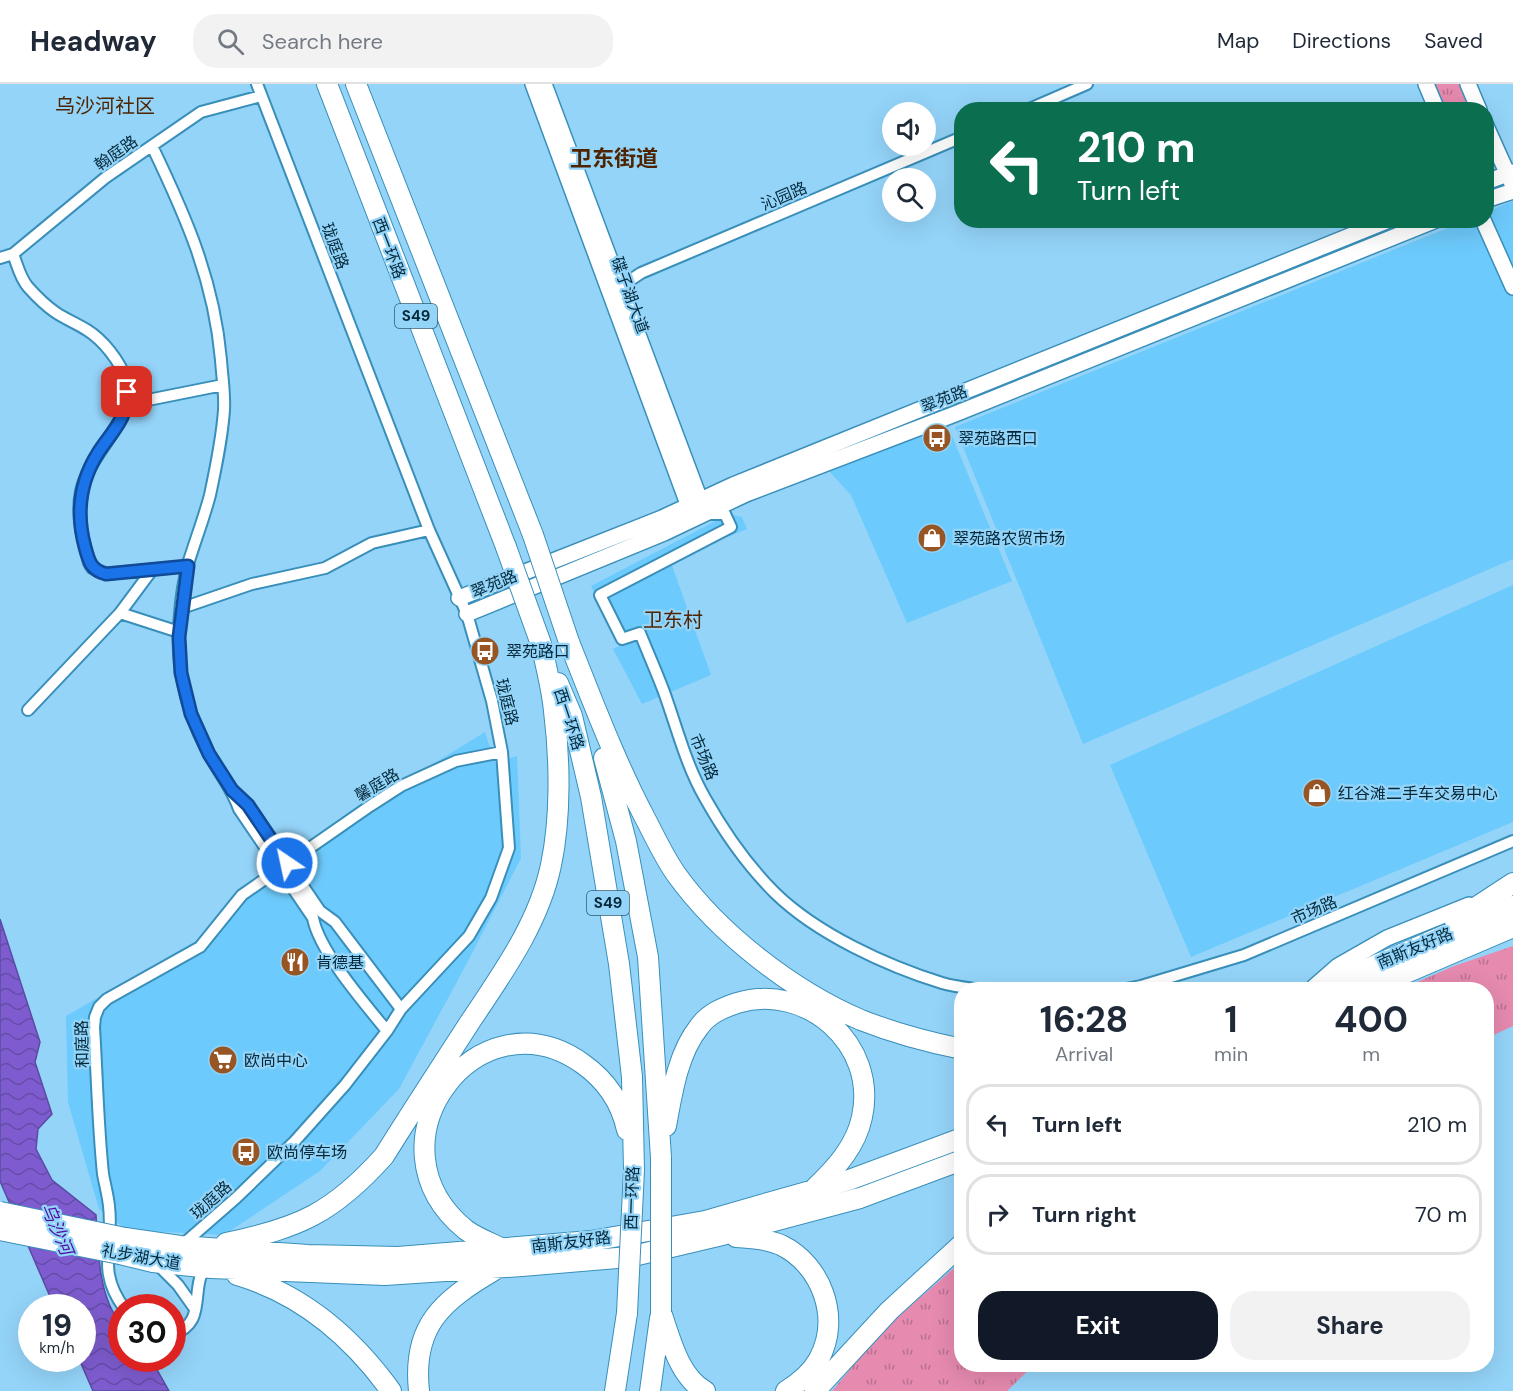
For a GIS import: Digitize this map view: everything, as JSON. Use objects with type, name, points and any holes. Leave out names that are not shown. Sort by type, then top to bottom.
[{"type":"highway","name":"西一环路","points":[[327,84],[542,644],[572,716],[591,797],[619,964],[632,1077],[634,1170],[621,1391]]},
{"type":"highway","name":"西一环路","points":[[356,84],[533,535],[569,642],[619,813],[648,957],[661,1158],[661,1312],[650,1391]]},
{"type":"highway","points":[[569,642],[621,772],[654,836],[676,874],[714,919],[759,958],[811,995],[860,1019],[918,1040],[954,1047]]},
{"type":"highway","points":[[203,1248],[269,1234],[302,1222],[327,1208],[351,1190],[384,1156],[500,977],[523,937],[539,904],[551,866],[556,827],[558,784],[554,711],[542,644]]},
{"type":"highway","points":[[1412,949],[1513,883]]},
{"type":"highway","name":"南斯友好路","points":[[1336,982],[1513,906]]},
{"type":"highway","name":"南斯友好路","points":[[1385,982],[1513,927]]},
{"type":"highway","points":[[661,1158],[676,1079],[686,1049],[699,1026],[720,1009],[753,998],[779,999],[805,1006],[830,1023],[848,1041],[860,1067],[865,1096],[862,1118],[853,1143],[833,1171],[812,1191]]},
{"type":"highway","points":[[419,1391],[417,1374],[419,1356],[423,1338],[432,1321],[444,1305],[462,1289],[502,1259],[452,1217],[441,1203],[431,1183],[425,1161],[424,1139],[435,1100],[462,1068],[480,1056],[502,1046],[521,1044],[541,1044],[575,1058],[591,1069],[616,1098],[625,1120],[634,1170]]},
{"type":"highway","name":"南斯友好路","points":[[211,1268],[385,1275],[502,1259],[705,1221],[849,1180],[954,1141]]},
{"type":"highway","name":"南斯友好路","points":[[203,1248],[308,1255],[398,1257],[502,1259],[629,1257],[860,1198],[954,1163]]},
{"type":"highway","name":"礼步湖大道","points":[[0,1212],[123,1246],[153,1262],[211,1268]]},
{"type":"highway","name":"礼步湖大道","points":[[0,1230],[123,1246],[203,1248]]},
{"type":"highway","points":[[718,1236],[756,1238],[780,1245],[796,1255],[812,1271],[823,1289],[829,1313],[826,1340],[819,1359],[804,1377],[786,1391]]},
{"type":"highway","points":[[815,1391],[889,1311],[954,1251]]},
{"type":"highway","points":[[211,1268],[253,1280],[308,1308],[350,1341],[391,1391]]},
{"type":"highway","points":[[661,1312],[672,1344],[684,1368],[699,1388],[705,1391]]},
{"type":"highway","points":[[615,1391],[627,1313]]},
{"type":"main road","name":"碟子湖大道","points":[[533,84],[697,510]]},
{"type":"main road","name":"碟子湖大道","points":[[544,84],[620,287],[697,510]]},
{"type":"main road","points":[[1426,84],[1434,102]]},
{"type":"main road","points":[[1468,84],[1476,102]]},
{"type":"main road","points":[[1494,143],[1512,181]]},
{"type":"main road","points":[[1494,182],[1512,181]]},
{"type":"main road","points":[[1494,194],[1512,181]]},
{"type":"main road","name":"翠苑路","points":[[467,614],[664,533],[733,485],[1369,228]]},
{"type":"main road","name":"翠苑路","points":[[459,598],[662,518],[697,510],[746,494],[955,414],[1416,228]]},
{"type":"main road","points":[[1487,228],[1513,287]]},
{"type":"main road","points":[[1320,982],[1338,966],[1386,938],[1471,904],[1513,873]]},
{"type":"street","name":"珑庭路","points":[[180,1246],[236,1198],[295,1140],[345,1085],[401,1009],[469,936],[491,898],[509,848],[502,752],[492,701],[467,614],[429,530],[257,84]]},
{"type":"street","points":[[1045,102],[1087,84]]},
{"type":"street","name":"翰庭路","points":[[0,258],[13,254],[105,178],[201,112],[261,96]]},
{"type":"street","name":"沁园路","points":[[620,287],[641,273],[954,140]]},
{"type":"street","points":[[152,146],[194,238],[210,286],[219,335],[223,385],[224,408],[218,458],[208,503],[188,566],[179,632],[181,673],[191,714],[209,754],[232,790],[239,809],[320,911],[334,922],[401,1009]]},
{"type":"street","points":[[13,254],[26,284],[55,312],[89,332],[104,345],[117,362],[126,380],[128,404],[121,420],[97,454],[86,476],[79,505],[80,525],[89,563],[98,572],[117,574],[188,566]]},
{"type":"street","points":[[128,404],[223,385]]},
{"type":"street","name":"市场路","points":[[697,510],[725,514],[731,527],[600,595],[622,639],[640,633],[664,692],[685,757],[704,798],[738,849],[776,893],[803,916],[850,945],[896,967],[954,985]]},
{"type":"street","points":[[182,608],[252,584],[325,568],[372,543],[429,530]]},
{"type":"street","points":[[28,710],[120,613],[152,570]]},
{"type":"street","points":[[120,613],[179,632]]},
{"type":"street","name":"馨庭路","points":[[283,866],[402,786],[456,761],[502,752]]},
{"type":"street","name":"市场路","points":[[1154,982],[1244,954],[1513,841]]},
{"type":"street","points":[[283,866],[313,918],[317,934],[358,995],[387,1031]]},
{"type":"street","name":"和庭路","points":[[116,1294],[107,1269],[109,1208],[101,1144],[95,1017],[99,1007],[107,999],[200,946],[242,896],[283,866]]},
{"type":"street","points":[[153,1262],[178,1285],[195,1309]]},
{"type":"street","points":[[186,1328],[198,1299],[201,1275],[211,1268]]},
{"type":"shaded area","points":[[1513,201],[1513,559],[1083,744],[955,427],[1448,228],[1494,228],[1494,209]]},
{"type":"shaded area","name":"翠苑路农贸市场","points":[[948,426],[1012,581],[907,623],[851,495],[829,471]]},
{"type":"shaded area","points":[[729,514],[742,517],[747,529],[670,560],[711,675],[642,704],[613,649],[619,646],[591,586]]},
{"type":"shaded area","name":"红谷滩二手车交易中心","points":[[1513,585],[1513,822],[1191,957],[1110,765]]},
{"type":"shaded area","points":[[485,732],[495,763],[517,756],[521,858],[399,1089],[320,1171],[224,1235],[127,1230],[99,1209],[68,1102],[66,1016],[196,941],[235,895],[407,780]]},
{"type":"green space","points":[[1435,84],[1459,84],[1467,102],[1443,102]]},
{"type":"green space","points":[[1513,946],[1513,1026],[1494,1035],[1494,982],[1417,982],[1454,966]]},
{"type":"green space","points":[[954,1268],[954,1372],[1027,1372],[1007,1391],[832,1391],[884,1329]]},
{"type":"water","name":"乌沙河","points":[[0,919],[40,1042],[35,1062],[52,1114],[38,1129],[36,1149],[52,1180],[96,1215],[101,1272],[108,1300],[108,1372],[158,1372],[169,1391],[93,1391],[85,1372],[96,1372],[96,1294],[49,1294],[0,1181]]},
{"type":"place","name":"翠苑路西口","points":[[937,438]]},
{"type":"place","name":"翠苑路农贸市场","points":[[932,538]]},
{"type":"place","name":"翠苑路口","points":[[485,651]]},
{"type":"place","name":"红谷滩二手车交易中心","points":[[1317,793]]},
{"type":"place","name":"肯德基","points":[[295,962]]},
{"type":"place","name":"欧尚中心","points":[[223,1060]]},
{"type":"place","name":"欧尚停车场","points":[[246,1152]]},
{"type":"district","name":"乌沙河社区","points":[[105,106]]},
{"type":"district","name":"卫东街道","points":[[614,158]]},
{"type":"district","name":"卫东村","points":[[673,620]]},
{"type":"route","points":[[127,392],[128,404],[121,420],[97,454],[81,490],[80,525],[89,563],[98,572],[106,574],[188,566],[179,637],[181,673],[191,714],[209,754],[232,790],[248,805],[287,863]]}]
